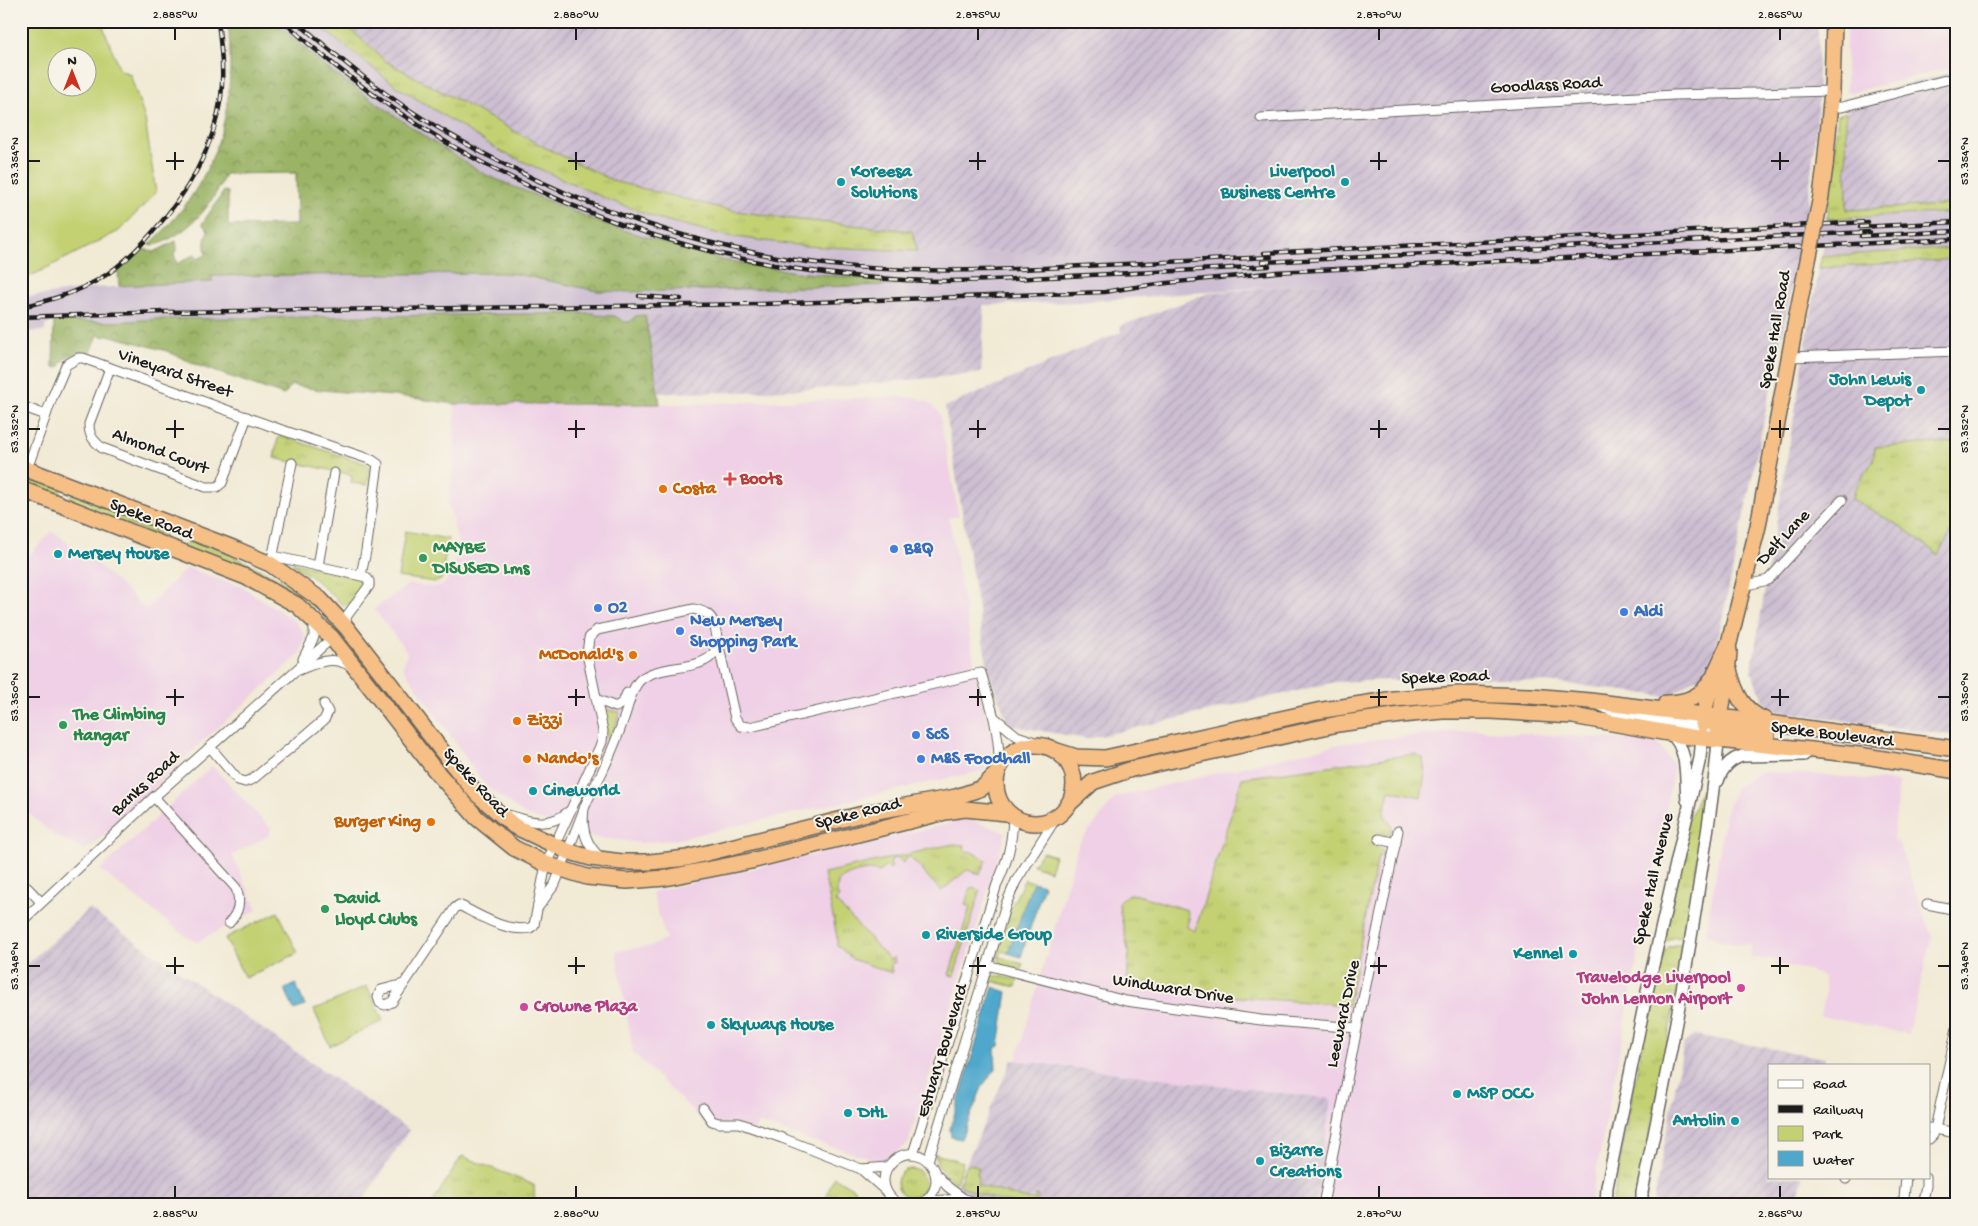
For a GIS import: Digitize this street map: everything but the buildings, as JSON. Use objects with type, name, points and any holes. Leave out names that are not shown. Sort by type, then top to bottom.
[{"type":"highway","name":"Speke Hall Road","points":[[1703,726],[1722,670],[1758,526],[1797,315],[1822,196],[1831,107],[1834,21]]},
{"type":"highway","name":"Speke Road","points":[[24,468],[233,548],[271,560],[320,599],[348,628],[448,760],[477,794],[514,826],[560,849],[603,860],[622,862],[650,862],[687,858],[871,812],[956,797],[982,788],[998,770]]},
{"type":"highway","points":[[60,504],[68,485]]},
{"type":"highway","name":"Speke Road","points":[[21,489],[246,577],[297,605],[332,638],[435,770],[477,818],[514,848],[546,864],[561,869],[587,877],[627,881],[665,878],[751,861],[903,821],[945,812],[965,809],[1010,815]]},
{"type":"highway","points":[[332,638],[348,628]]},
{"type":"highway","name":"Speke Hall Road","points":[[1719,729],[1722,670]]},
{"type":"highway","points":[[1590,700],[1627,700],[1666,704],[1686,702],[1702,691],[1722,670],[1743,705],[1761,718],[1776,724]]},
{"type":"highway","name":"Speke Road","points":[[1050,748],[1076,757],[1115,757],[1341,706],[1394,699],[1459,694],[1590,700],[1703,726]]},
{"type":"highway","points":[[1341,706],[1343,723]]},
{"type":"highway","name":"Speke Road","points":[[1070,803],[1094,782],[1114,774],[1343,723],[1418,713],[1492,710],[1573,716],[1670,733],[1703,726]]},
{"type":"highway","name":"Speke Boulevard","points":[[1719,729],[1776,724],[1957,749]]},
{"type":"highway","points":[[1703,726],[1719,729]]},
{"type":"highway","name":"Speke Boulevard","points":[[1703,726],[1957,771]]},
{"type":"highway","points":[[1030,745],[1050,748],[1069,764],[1074,780],[1074,792],[1070,803],[1056,818],[1034,824],[1023,822],[1010,815],[1000,804],[995,784],[998,770],[1006,756],[1017,748],[1030,745]]},
{"type":"street","points":[[1831,107],[1842,107],[1957,77]]},
{"type":"street","name":"Goodlass Road","points":[[1261,118],[1674,95],[1832,90]]},
{"type":"street","points":[[1790,357],[1957,351]]},
{"type":"street","name":"Vineyard Street","points":[[24,468],[66,365],[73,360],[83,358],[372,460],[378,464],[361,575]]},
{"type":"street","name":"Almond Court","points":[[110,368],[89,424],[89,432],[92,439],[102,448],[206,487],[217,487],[226,477],[247,417]]},
{"type":"street","points":[[21,406],[46,415]]},
{"type":"street","points":[[271,560],[292,463]]},
{"type":"street","points":[[318,566],[334,474]]},
{"type":"street","name":"Delf Lane","points":[[1743,586],[1768,580],[1842,500]]},
{"type":"street","name":"Speke Road","points":[[271,560],[318,566],[361,575]]},
{"type":"street","points":[[348,628],[346,617],[369,586],[369,581],[361,575]]},
{"type":"street","points":[[538,909],[555,884],[561,869],[560,849],[572,808],[602,742],[603,730],[598,700],[587,654],[589,638],[597,630],[694,609],[704,611],[710,616],[736,718],[741,726],[750,727],[980,673],[995,718],[999,751],[998,770]]},
{"type":"street","name":"Banks Road","points":[[294,672],[310,648],[314,637],[314,621]]},
{"type":"street","name":"Banks Road","points":[[21,922],[154,797],[332,638]]},
{"type":"street","points":[[705,662],[716,649],[717,638]]},
{"type":"street","name":"Banks Road","points":[[294,672],[326,660],[344,662],[356,669]]},
{"type":"street","points":[[404,984],[455,908],[459,905],[490,920],[518,929],[530,928],[534,925],[546,864],[560,849],[584,809],[612,752],[634,689],[640,680],[652,675],[705,662],[724,665]]},
{"type":"street","points":[[598,700],[616,707],[623,702],[628,691],[634,689]]},
{"type":"street","points":[[210,747],[238,780],[246,782],[253,779],[324,720],[328,712],[324,704]]},
{"type":"street","points":[[995,718],[1017,736],[1050,748]]},
{"type":"street","name":"Speke Hall Avenue","points":[[1606,1205],[1644,1005],[1700,758],[1703,726]]},
{"type":"street","points":[[1642,1205],[1642,1192],[1677,1022],[1714,792],[1719,729]]},
{"type":"street","points":[[1670,733],[1677,739],[1682,750],[1687,812]]},
{"type":"street","points":[[1714,792],[1725,766],[1735,758],[1742,756],[1859,755]]},
{"type":"street","points":[[154,797],[236,888],[240,898],[239,906],[236,915],[229,922]]},
{"type":"street","points":[[497,811],[522,820],[545,822],[559,820],[572,808]]},
{"type":"street","points":[[584,809],[586,840],[592,850],[603,860]]},
{"type":"street","name":"Estuary Boulevard","points":[[913,1154],[997,884],[1008,861],[1012,838],[1010,815]]},
{"type":"street","name":"Estuary Boulevard","points":[[928,1161],[1006,904],[1016,881],[1056,818]]},
{"type":"street","name":"Leeward Drive","points":[[1323,1205],[1398,831]]},
{"type":"street","points":[[1380,839],[1396,843]]},
{"type":"street","points":[[555,884],[565,876],[577,874]]},
{"type":"street","points":[[21,881],[41,902]]},
{"type":"street","points":[[1927,904],[1957,910]]},
{"type":"street","name":"Windward Drive","points":[[987,965],[1126,1001],[1261,1020],[1357,1028]]},
{"type":"street","points":[[1957,1028],[1932,1128],[1957,1132]]},
{"type":"street","points":[[703,1108],[712,1121],[718,1123],[740,1123],[861,1169],[886,1191],[896,1204]]},
{"type":"street","points":[[886,1191],[884,1178],[888,1167],[896,1158],[904,1154],[913,1154],[928,1161],[936,1174],[948,1187],[964,1199]]},
{"type":"street","points":[[861,1169],[888,1167]]},
{"type":"street","points":[[924,1203],[935,1188],[936,1174]]},
{"type":"street","points":[[1899,1205],[1904,1198],[1906,1178]]},
{"type":"street","points":[[1922,1205],[1926,1178]]},
{"type":"street","points":[[924,1203],[964,1199],[989,1205]]},
{"type":"shaded area","points":[[275,21],[313,21],[396,86],[502,152],[609,200],[660,219],[728,236],[804,246],[1018,253],[1442,237],[1642,225],[1807,212],[1805,222],[1827,222],[1827,219],[1957,212],[1957,248],[1822,256],[1824,242],[1801,243],[1800,249],[1759,254],[1646,261],[1586,269],[1576,262],[1473,274],[1432,282],[1412,292],[1412,281],[1302,284],[1079,302],[645,315],[635,316],[630,322],[624,322],[615,316],[596,315],[594,313],[155,319],[118,322],[54,321],[45,326],[45,331],[21,332],[21,298],[93,288],[211,282],[212,276],[497,273],[516,274],[597,291],[630,292],[923,284],[796,272],[722,260],[604,224],[486,175],[430,140],[324,66]]},
{"type":"shaded area","points":[[342,21],[1818,21],[1818,109],[1807,212],[1642,225],[1442,237],[1018,253],[917,251],[912,231],[791,219],[729,210],[616,182],[548,149],[385,61]]},
{"type":"shaded area","points":[[1846,21],[1957,21],[1957,66],[1850,93],[1846,89]]},
{"type":"shaded area","points":[[1957,71],[1957,204],[1847,210],[1847,100]]},
{"type":"shaded area","points":[[1800,249],[1711,672],[1691,681],[1670,697],[1569,684],[1472,677],[1335,682],[1087,739],[1009,725],[988,671],[945,407],[1121,332],[1120,326],[1209,293],[1302,284],[1412,281],[1413,292],[1420,287],[1443,279],[1576,262],[1586,269],[1646,261],[1759,254]]},
{"type":"shaded area","points":[[1957,259],[1957,736],[1769,710],[1751,673],[1819,268]]},
{"type":"shaded area","points":[[983,305],[981,373],[829,388],[748,392],[659,393],[645,315]]},
{"type":"shaded area","name":"New Mersey Shopping Park","points":[[913,397],[928,402],[939,412],[959,516],[949,518],[978,684],[994,744],[985,770],[674,840],[641,843],[594,837],[525,815],[485,785],[403,668],[407,652],[374,609],[409,584],[433,587],[444,584],[454,570],[458,542],[448,501],[454,467],[455,404],[683,404]]},
{"type":"shaded area","points":[[51,532],[56,533],[81,555],[84,552],[146,609],[187,568],[242,587],[295,621],[305,635],[300,654],[204,740],[124,818],[85,850],[55,836],[21,807],[21,565]]},
{"type":"shaded area","points":[[1470,730],[1657,742],[1674,766],[1590,1205],[1136,1205],[986,1166],[1079,843],[1116,797],[1344,743]]},
{"type":"shaded area","points":[[212,766],[271,829],[268,836],[232,855],[257,910],[197,942],[190,939],[100,870]]},
{"type":"shaded area","points":[[1760,772],[1811,774],[1899,782],[1893,841],[1898,842],[1932,937],[1908,1034],[1821,1016],[1826,991],[1823,977],[1809,970],[1777,964],[1777,959],[1751,958],[1751,945],[1728,943],[1706,934],[1726,812],[1735,789]]},
{"type":"shaded area","points":[[969,819],[1006,833],[908,1144],[881,1161],[759,1123],[751,1134],[707,1125],[633,1052],[616,951],[651,946],[666,939],[652,892]]},
{"type":"shaded area","points":[[89,909],[409,1130],[360,1205],[21,1205],[21,969]]},
{"type":"shaded area","points":[[1695,1035],[1825,1058],[1824,1064],[1768,1064],[1768,1178],[1802,1178],[1797,1205],[1654,1205],[1684,1043]]},
{"type":"shaded area","points":[[1012,1060],[1331,1099],[1315,1205],[948,1205]]},
{"type":"green space","points":[[21,21],[101,21],[120,70],[130,74],[145,119],[156,193],[119,231],[21,281]]},
{"type":"green space","points":[[227,21],[275,21],[324,66],[430,140],[486,175],[604,224],[722,260],[796,272],[925,284],[630,292],[597,291],[516,274],[497,273],[212,276],[212,282],[119,286],[118,271],[144,249],[154,252],[176,241],[177,248],[174,254],[177,264],[195,254],[198,259],[207,254],[205,242],[208,230],[202,224],[224,191],[228,192],[228,226],[297,225],[296,173],[225,174],[216,193],[204,211],[189,226],[180,233],[158,244],[149,245],[185,206],[199,185],[219,139],[229,89],[230,47]]},
{"type":"green space","points":[[313,21],[342,21],[385,61],[548,149],[616,182],[729,210],[791,219],[912,231],[917,251],[804,246],[728,236],[660,219],[609,200],[502,152],[396,86]]},
{"type":"green space","points":[[1846,112],[1847,210],[1957,204],[1957,212],[1827,219],[1838,115]]},
{"type":"green space","points":[[1957,248],[1957,259],[1819,268],[1822,256]]},
{"type":"green space","points":[[594,313],[596,315],[615,316],[624,322],[630,322],[635,316],[645,315],[660,404],[455,404],[405,397],[320,390],[291,385],[284,395],[199,366],[167,351],[108,335],[105,337],[98,335],[90,355],[81,354],[68,357],[59,368],[53,367],[54,321],[118,322],[155,319]]},
{"type":"green space","points":[[1957,433],[1957,521],[1938,555],[1903,528],[1852,499],[1854,490],[1873,461],[1875,447],[1955,442],[1955,434]]},
{"type":"green space","points":[[281,436],[367,464],[370,467],[368,485],[351,483],[352,475],[274,458],[278,438]]},
{"type":"green space","points":[[30,476],[61,488],[60,495],[25,486]]},
{"type":"green space","points":[[72,494],[96,501],[117,514],[149,526],[165,536],[164,538],[70,503],[69,497]]},
{"type":"green space","name":"MAYBE DISUSED Lms","points":[[405,531],[448,539],[441,580],[435,582],[398,577]]},
{"type":"green space","points":[[195,542],[223,551],[280,579],[315,607],[312,610],[182,546]]},
{"type":"green space","points":[[293,563],[357,578],[363,587],[352,604],[349,603],[344,606],[311,576],[293,565]]},
{"type":"green space","points":[[603,709],[620,712],[611,740],[606,738]]},
{"type":"green space","points":[[1709,747],[1713,747],[1686,938],[1672,938],[1662,946],[1683,833],[1703,786]]},
{"type":"green space","points":[[1415,754],[1423,758],[1425,774],[1421,797],[1389,790],[1384,814],[1392,827],[1390,836],[1379,833],[1377,846],[1383,852],[1383,856],[1378,856],[1348,1005],[1225,996],[1127,982],[1129,955],[1119,906],[1120,900],[1129,894],[1138,895],[1187,910],[1189,918],[1187,927],[1195,931],[1242,778]]},
{"type":"green space","points":[[953,844],[965,845],[964,850],[986,860],[980,874],[967,870],[941,891],[909,856],[903,863],[898,858],[892,859],[890,863],[892,867],[890,869],[886,866],[880,872],[870,870],[858,872],[846,876],[838,882],[837,893],[839,897],[835,901],[890,960],[894,957],[895,963],[893,962],[891,965],[892,973],[852,959],[837,945],[824,873]]},
{"type":"green space","points":[[1043,852],[1055,856],[1050,871],[1033,865]]},
{"type":"green space","points":[[1025,879],[1033,882],[1008,953],[1002,951],[1000,957],[1023,964],[1021,970],[1002,965],[997,955],[1011,907]]},
{"type":"green space","points":[[974,887],[980,892],[954,976],[949,975],[970,907],[965,905],[970,888]]},
{"type":"green space","points":[[278,912],[298,953],[245,978],[225,938]]},
{"type":"green space","points":[[1678,944],[1685,945],[1637,1205],[1612,1205],[1649,1005],[1656,990],[1664,952],[1669,947]]},
{"type":"green space","points":[[993,976],[1018,980],[1016,987],[987,980]]},
{"type":"green space","points":[[367,986],[383,1021],[330,1046],[314,1010]]},
{"type":"green space","points":[[935,1154],[963,1162],[956,1183],[942,1171]]},
{"type":"green space","points":[[462,1156],[534,1185],[535,1205],[431,1205]]},
{"type":"green space","points":[[970,1164],[979,1168],[977,1185],[1034,1201],[1036,1195],[1038,1195],[1036,1205],[1016,1204],[997,1200],[978,1194],[960,1185],[964,1168]]},
{"type":"green space","points":[[911,1169],[921,1173],[925,1183],[921,1193],[911,1197],[901,1193],[897,1183],[901,1173]]},
{"type":"green space","points":[[834,1177],[854,1189],[869,1205],[823,1205]]},
{"type":"water","points":[[1033,882],[1044,885],[1021,957],[1008,953]]},
{"type":"water","points":[[296,984],[305,1006],[294,1010],[285,989]]},
{"type":"water","points":[[993,987],[1007,992],[999,1046],[995,1048],[996,1069],[983,1085],[961,1139],[951,1137],[950,1129]]},
{"type":"railway","points":[[21,307],[51,300],[87,286],[119,266],[139,247],[176,203],[205,154],[217,117],[222,78],[218,21]]},
{"type":"railway","points":[[283,21],[349,76],[419,126],[494,169],[571,205],[652,234],[734,257],[819,272],[925,281],[966,281],[1269,266]]},
{"type":"railway","points":[[296,21],[348,65],[403,106],[490,157],[589,203],[640,222],[692,238],[800,261],[883,269],[1026,269],[1271,257]]},
{"type":"railway","points":[[1264,253],[1868,222]]},
{"type":"railway","points":[[1860,227],[1957,222]]},
{"type":"railway","points":[[1861,236],[1957,231]]},
{"type":"railway","points":[[1262,262],[1869,232]]},
{"type":"railway","points":[[21,317],[165,312],[762,304],[1105,292],[1126,288],[1276,272],[1957,239]]},
{"type":"railway","points":[[639,296],[681,299]]},
{"type":"place","name":"Koreesa Solutions","points":[[841,182]]},
{"type":"place","name":"Liverpool Business Centre","points":[[1345,182]]},
{"type":"place","name":"John Lewis Depot","points":[[1921,390]]},
{"type":"place","name":"Boots","points":[[730,479]]},
{"type":"place","name":"Costa","points":[[663,489]]},
{"type":"place","name":"B&Q","points":[[894,549]]},
{"type":"place","name":"Mersey House","points":[[58,554]]},
{"type":"place","name":"MAYBE DISUSED Lms","points":[[423,558]]},
{"type":"place","name":"O2","points":[[598,608]]},
{"type":"place","name":"Aldi","points":[[1624,612]]},
{"type":"place","name":"New Mersey Shopping Park","points":[[680,631]]},
{"type":"place","name":"McDonald's","points":[[633,655]]},
{"type":"place","name":"Zizzi","points":[[517,721]]},
{"type":"place","name":"The Climbing Hangar","points":[[63,725]]},
{"type":"place","name":"ScS","points":[[916,735]]},
{"type":"place","name":"Nando's","points":[[527,759]]},
{"type":"place","name":"M&S Foodhall","points":[[921,759]]},
{"type":"place","name":"Cineworld","points":[[533,791]]},
{"type":"place","name":"Burger King","points":[[431,822]]},
{"type":"place","name":"David Lloyd Clubs","points":[[325,909]]},
{"type":"place","name":"Riverside Group","points":[[926,935]]},
{"type":"place","name":"Kennel","points":[[1573,954]]},
{"type":"place","name":"Travelodge Liverpool John Lennon Airport","points":[[1741,988]]},
{"type":"place","name":"Crowne Plaza","points":[[524,1007]]},
{"type":"place","name":"Skyways House","points":[[711,1025]]},
{"type":"place","name":"MSP OCC","points":[[1457,1094]]},
{"type":"place","name":"DHL","points":[[848,1113]]},
{"type":"place","name":"Antolin","points":[[1735,1121]]},
{"type":"place","name":"Bizarre Creations","points":[[1260,1161]]}]
